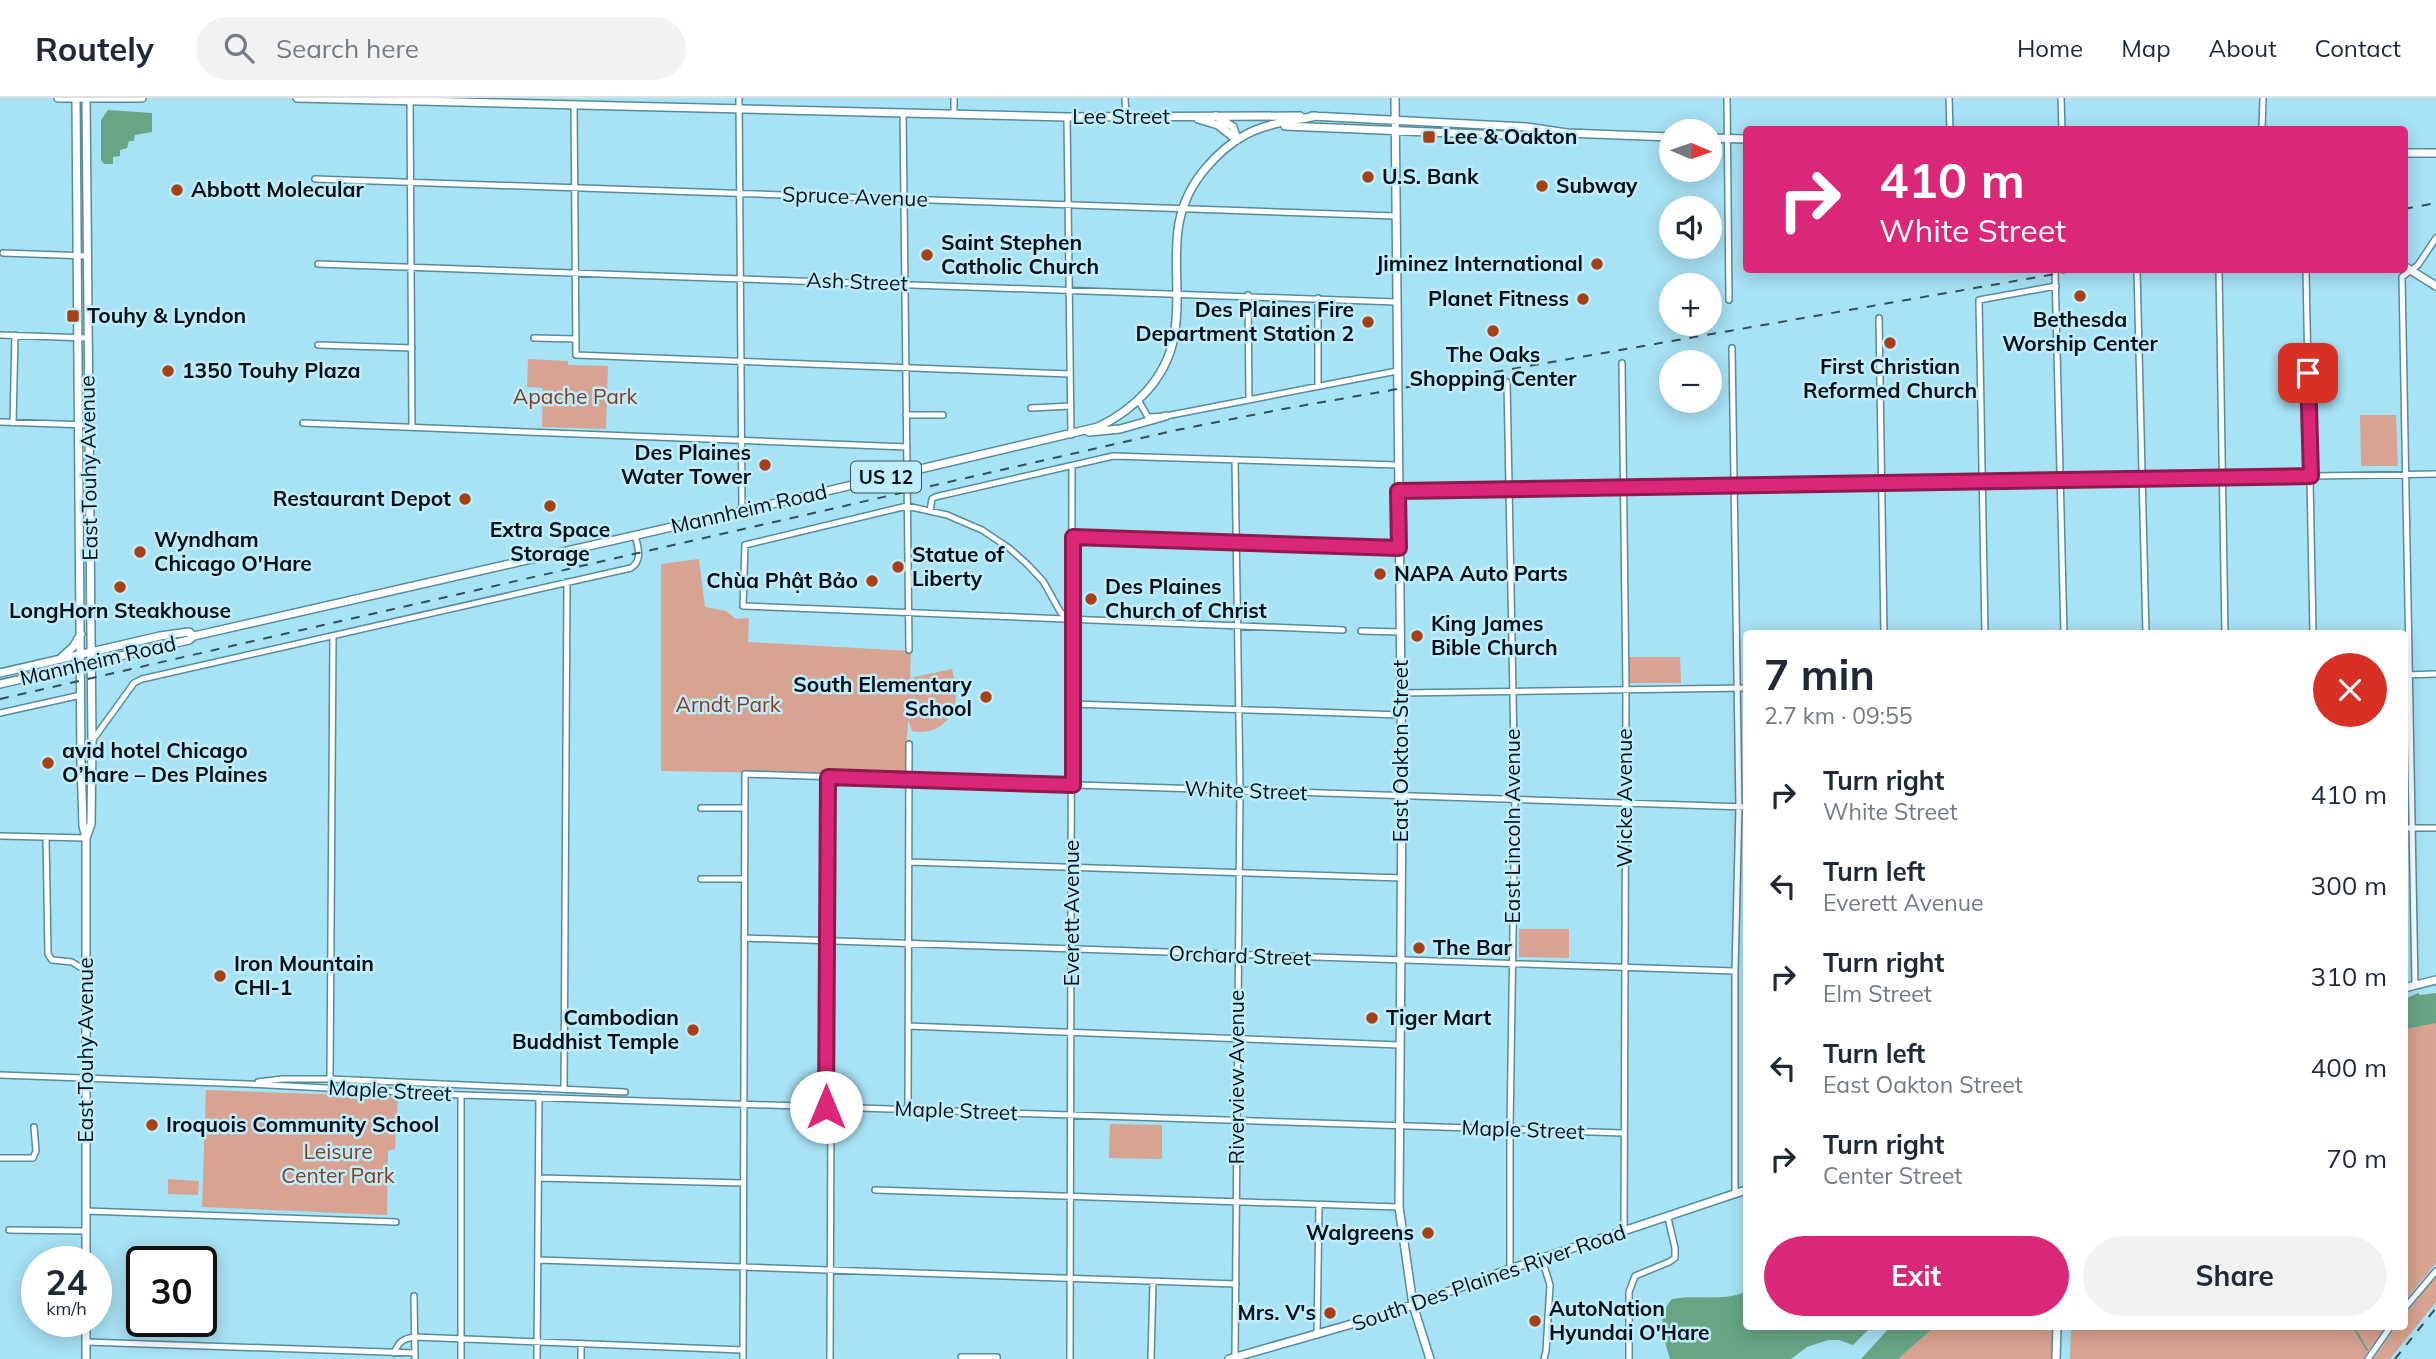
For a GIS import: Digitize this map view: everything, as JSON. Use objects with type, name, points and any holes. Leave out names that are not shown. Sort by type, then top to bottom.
[{"type":"main road","points":[[59,98],[142,98]]},
{"type":"main road","points":[[59,98],[68,102],[76,112]]},
{"type":"main road","name":"East Touhy Avenue","points":[[76,98],[79,337],[92,634],[91,824],[86,838]]},
{"type":"main road","name":"East Touhy Avenue","points":[[86,98],[88,338],[81,633],[82,796],[86,838],[86,1246]]},
{"type":"main road","name":"Lee Street","points":[[297,98],[1067,117],[1317,116],[1659,137]]},
{"type":"main road","name":"East Oakton Street","points":[[1395,98],[1402,796],[1399,1207],[1413,1305],[1430,1359]]},
{"type":"main road","points":[[1212,115],[1230,124],[1236,131],[1237,140]]},
{"type":"main road","name":"US 12","points":[[1270,126],[1317,116]]},
{"type":"main road","points":[[1194,117],[1218,125],[1237,140]]},
{"type":"main road","name":"Lee Street","points":[[1270,126],[1525,136],[1567,133]]},
{"type":"main road","name":"Mannheim Road","points":[[0,684],[189,640],[194,636],[1071,435],[1112,420],[1138,400],[1154,383],[1171,349],[1175,321],[1175,245],[1182,209],[1192,185],[1222,150],[1246,134],[1270,126]]},
{"type":"main road","points":[[1722,139],[1743,139]]},
{"type":"main road","points":[[2408,153],[2436,153]]},
{"type":"main road","points":[[2408,268],[2436,286]]},
{"type":"main road","points":[[1082,432],[1112,430],[1166,416]]},
{"type":"main road","name":"Mannheim Road","points":[[0,673],[186,632],[194,636]]},
{"type":"main road","points":[[57,660],[73,647],[81,633]]},
{"type":"main road","points":[[92,634],[99,643],[110,647]]},
{"type":"main road","points":[[92,674],[107,660]]},
{"type":"main road","points":[[60,669],[82,676]]},
{"type":"main road","points":[[2408,987],[2436,980]]},
{"type":"main road","name":"South Des Plaines River Road","points":[[1232,1358],[1317,1336],[1413,1305],[1510,1269],[1743,1191]]},
{"type":"main road","points":[[2056,1359],[2057,1330]]},
{"type":"main road","points":[[86,1337],[86,1359]]},
{"type":"street","points":[[739,98],[742,511]]},
{"type":"street","points":[[954,98],[954,114]]},
{"type":"street","points":[[1125,98],[1126,117]]},
{"type":"street","points":[[1727,98],[1729,299]]},
{"type":"street","points":[[1950,98],[1950,126]]},
{"type":"street","points":[[2061,98],[2062,126]]},
{"type":"street","points":[[2262,126],[2263,98]]},
{"type":"street","points":[[410,100],[412,427]]},
{"type":"street","points":[[574,104],[576,355],[1070,374]]},
{"type":"street","points":[[903,112],[909,650]]},
{"type":"street","points":[[1067,117],[1071,435]]},
{"type":"street","name":"Spruce Avenue","points":[[315,179],[1395,216]]},
{"type":"street","points":[[2408,268],[2418,265],[2436,238]]},
{"type":"street","points":[[3,253],[88,256]]},
{"type":"street","name":"Ash Street","points":[[318,264],[1396,302]]},
{"type":"street","points":[[2055,273],[2064,630]]},
{"type":"street","points":[[2137,273],[2146,630]]},
{"type":"street","points":[[2219,273],[2225,630]]},
{"type":"street","points":[[2306,273],[2313,630]]},
{"type":"street","points":[[2405,273],[2402,277],[2407,630]]},
{"type":"street","points":[[1985,630],[1979,300],[2056,286]]},
{"type":"street","points":[[1248,295],[1249,399]]},
{"type":"street","points":[[1318,298],[1318,385]]},
{"type":"street","points":[[1879,318],[1884,630]]},
{"type":"street","points":[[0,335],[88,338]]},
{"type":"street","points":[[13,422],[15,335]]},
{"type":"street","points":[[534,338],[576,339]]},
{"type":"street","points":[[318,345],[412,348]]},
{"type":"street","points":[[1732,348],[1737,688],[1743,807],[1735,971],[1735,1194]]},
{"type":"street","name":"Wicke Avenue","points":[[1622,363],[1626,690],[1624,1233]]},
{"type":"street","points":[[1138,400],[1148,416],[1166,416],[1397,371]]},
{"type":"street","name":"East Lincoln Avenue","points":[[1507,383],[1515,800],[1510,1269]]},
{"type":"street","points":[[1031,408],[1070,407]]},
{"type":"street","points":[[906,415],[943,415]]},
{"type":"street","points":[[0,422],[84,425]]},
{"type":"street","points":[[303,423],[907,447]]},
{"type":"street","points":[[930,511],[932,499],[935,497],[1113,456],[1398,465]]},
{"type":"street","name":"Riverview Avenue","points":[[1232,1358],[1236,1284],[1240,790],[1235,460]]},
{"type":"street","name":"Everett Avenue","points":[[1070,1359],[1073,467]]},
{"type":"street","points":[[1398,491],[2436,474]]},
{"type":"street","points":[[1073,619],[1061,613],[1027,564],[997,538],[966,522],[930,511],[907,506],[746,545],[743,606],[1343,630]]},
{"type":"street","points":[[92,741],[134,683],[142,679],[631,568],[639,559],[635,536]]},
{"type":"street","points":[[1073,537],[1399,548]]},
{"type":"street","points":[[565,1089],[566,582]]},
{"type":"street","points":[[1362,631],[1400,632]]},
{"type":"street","points":[[330,1079],[333,636]]},
{"type":"street","points":[[2408,675],[2436,674]]},
{"type":"street","points":[[1401,693],[1743,688]]},
{"type":"street","points":[[0,713],[81,695]]},
{"type":"street","points":[[1073,704],[1401,715]]},
{"type":"street","points":[[908,1109],[909,744]]},
{"type":"street","name":"White Street","points":[[745,808],[746,774],[1743,807]]},
{"type":"street","points":[[828,777],[826,941],[830,1359]]},
{"type":"street","points":[[701,808],[745,808],[743,1359]]},
{"type":"street","points":[[2415,985],[2408,828],[2436,828]]},
{"type":"street","points":[[0,836],[86,838]]},
{"type":"street","points":[[46,837],[48,954],[52,960],[72,962],[86,971]]},
{"type":"street","points":[[909,862],[1402,878]]},
{"type":"street","points":[[701,879],[744,879]]},
{"type":"street","name":"Orchard Street","points":[[744,938],[1735,971]]},
{"type":"street","points":[[72,962],[86,952]]},
{"type":"street","points":[[908,1026],[1401,1045]]},
{"type":"street","name":"Maple Street","points":[[0,1075],[461,1095],[1623,1133]]},
{"type":"street","name":"Maple Street","points":[[248,1084],[282,1079],[330,1079],[625,1091]]},
{"type":"street","points":[[461,1095],[461,1359]]},
{"type":"street","points":[[537,1359],[539,1097]]},
{"type":"street","points":[[0,1158],[33,1158],[36,1151],[34,1127]]},
{"type":"street","points":[[539,1178],[743,1183]]},
{"type":"street","points":[[875,1190],[1399,1207]]},
{"type":"street","points":[[1317,1336],[1319,1205]]},
{"type":"street","points":[[86,1210],[396,1222]]},
{"type":"street","points":[[1629,1359],[1629,1292],[1635,1276],[1675,1258],[1668,1217]]},
{"type":"street","points":[[9,1230],[86,1231]]},
{"type":"street","points":[[1542,1259],[1550,1286],[1544,1359]]},
{"type":"street","points":[[539,1260],[1236,1284]]},
{"type":"street","points":[[2408,1303],[2436,1271]]},
{"type":"street","points":[[1151,1359],[1153,1282]]},
{"type":"street","points":[[86,1342],[394,1353],[415,1356],[414,1296]]},
{"type":"street","points":[[2368,1359],[2388,1330]]},
{"type":"street","points":[[394,1353],[403,1339],[414,1337],[743,1350]]},
{"type":"street","points":[[581,1344],[581,1359]]},
{"type":"street","points":[[961,1357],[997,1359]]},
{"type":"green space","name":"Apache Park","points":[[528,359],[568,361],[568,365],[608,366],[606,429],[542,427],[543,388],[527,387]]},
{"type":"green space","points":[[2360,415],[2396,415],[2398,466],[2361,466]]},
{"type":"green space","name":"Arndt Park","points":[[699,559],[705,607],[726,611],[736,619],[749,618],[748,642],[911,651],[910,678],[952,669],[956,697],[952,713],[947,720],[936,729],[920,732],[912,731],[908,720],[905,775],[661,771],[661,564]]},
{"type":"green space","points":[[1629,657],[1680,657],[1681,683],[1629,683]]},
{"type":"green space","points":[[1519,929],[1569,929],[1569,958],[1519,957]]},
{"type":"green space","points":[[2436,1023],[2436,1263],[2408,1297],[2408,1028]]},
{"type":"green space","name":"Leisure Center Park","points":[[206,1090],[398,1097],[395,1149],[388,1151],[387,1215],[202,1207]]},
{"type":"green space","points":[[1110,1124],[1162,1125],[1162,1159],[1109,1158]]},
{"type":"green space","points":[[168,1179],[199,1181],[198,1195],[168,1194]]},
{"type":"green space","points":[[2436,1276],[2436,1302],[2390,1359],[2373,1359],[2394,1330],[2408,1330],[2408,1311]]},
{"type":"green space","points":[[1931,1330],[2052,1330],[2052,1359],[1898,1359]]},
{"type":"green space","points":[[2071,1330],[2384,1330],[2363,1359],[2070,1359]]},
{"type":"shaded area","points":[[108,110],[152,113],[152,132],[135,135],[134,141],[129,141],[127,148],[120,150],[120,156],[113,157],[113,164],[104,164],[101,160],[101,120]]},
{"type":"shaded area","points":[[2418,993],[2436,993],[2436,1023],[2408,1028],[2408,998]]},
{"type":"shaded area","points":[[1743,1293],[1743,1330],[1868,1330],[1853,1345],[1839,1340],[1828,1340],[1807,1347],[1791,1359],[1670,1359],[1662,1321],[1672,1299]]},
{"type":"shaded area","points":[[1887,1330],[1931,1330],[1898,1359],[1861,1359]]},
{"type":"waterway","points":[[2355,1330],[2367,1350]]},
{"type":"railway","points":[[2408,208],[2436,203]]},
{"type":"railway","points":[[0,699],[1172,431],[1283,409],[2061,273]]},
{"type":"railway","points":[[2395,1359],[2436,1308]]},
{"type":"place","name":"Lee & Oakton","points":[[1429,137]]},
{"type":"place","name":"U.S. Bank","points":[[1368,177]]},
{"type":"place","name":"Subway","points":[[1542,186]]},
{"type":"place","name":"Abbott Molecular","points":[[177,190]]},
{"type":"place","name":"Saint Stephen Catholic Church","points":[[927,255]]},
{"type":"place","name":"Jiminez International","points":[[1597,264]]},
{"type":"place","name":"Bethesda Worship Center","points":[[2080,296]]},
{"type":"place","name":"Planet Fitness","points":[[1583,299]]},
{"type":"place","name":"Touhy & Lyndon","points":[[73,316]]},
{"type":"place","name":"Des Plaines Fire Department Station 2","points":[[1368,322]]},
{"type":"place","name":"The Oaks Shopping Center","points":[[1493,331]]},
{"type":"place","name":"First Christian Reformed Church","points":[[1890,343]]},
{"type":"place","name":"1350 Touhy Plaza","points":[[168,371]]},
{"type":"place","name":"Des Plaines Water Tower","points":[[765,465]]},
{"type":"place","name":"Restaurant Depot","points":[[465,499]]},
{"type":"place","name":"Extra Space Storage","points":[[550,506]]},
{"type":"place","name":"Wyndham Chicago O'Hare","points":[[140,552]]},
{"type":"place","name":"Statue of Liberty","points":[[898,567]]},
{"type":"place","name":"NAPA Auto Parts","points":[[1380,574]]},
{"type":"place","name":"Chùa Phật Bảo","points":[[872,581]]},
{"type":"place","name":"LongHorn Steakhouse","points":[[120,587]]},
{"type":"place","name":"Des Plaines Church of Christ","points":[[1091,599]]},
{"type":"place","name":"King James Bible Church","points":[[1417,636]]},
{"type":"place","name":"South Elementary School","points":[[986,697]]},
{"type":"place","name":"avid hotel Chicago O’hare – Des Plaines","points":[[48,763]]},
{"type":"place","name":"The Bar","points":[[1419,948]]},
{"type":"place","name":"Iron Mountain CHI-1","points":[[220,976]]},
{"type":"place","name":"Tiger Mart","points":[[1372,1018]]},
{"type":"place","name":"Cambodian Buddhist Temple","points":[[693,1030]]},
{"type":"place","name":"Iroquois Community School","points":[[152,1125]]},
{"type":"place","name":"Walgreens","points":[[1428,1233]]},
{"type":"place","name":"Mrs. V's","points":[[1330,1313]]},
{"type":"place","name":"AutoNation Hyundai O'Hare","points":[[1535,1321]]},
{"type":"route","points":[[826,1107],[828,777],[1073,785],[1073,537],[1399,548],[1398,491],[2311,476],[2308,373]]}]
